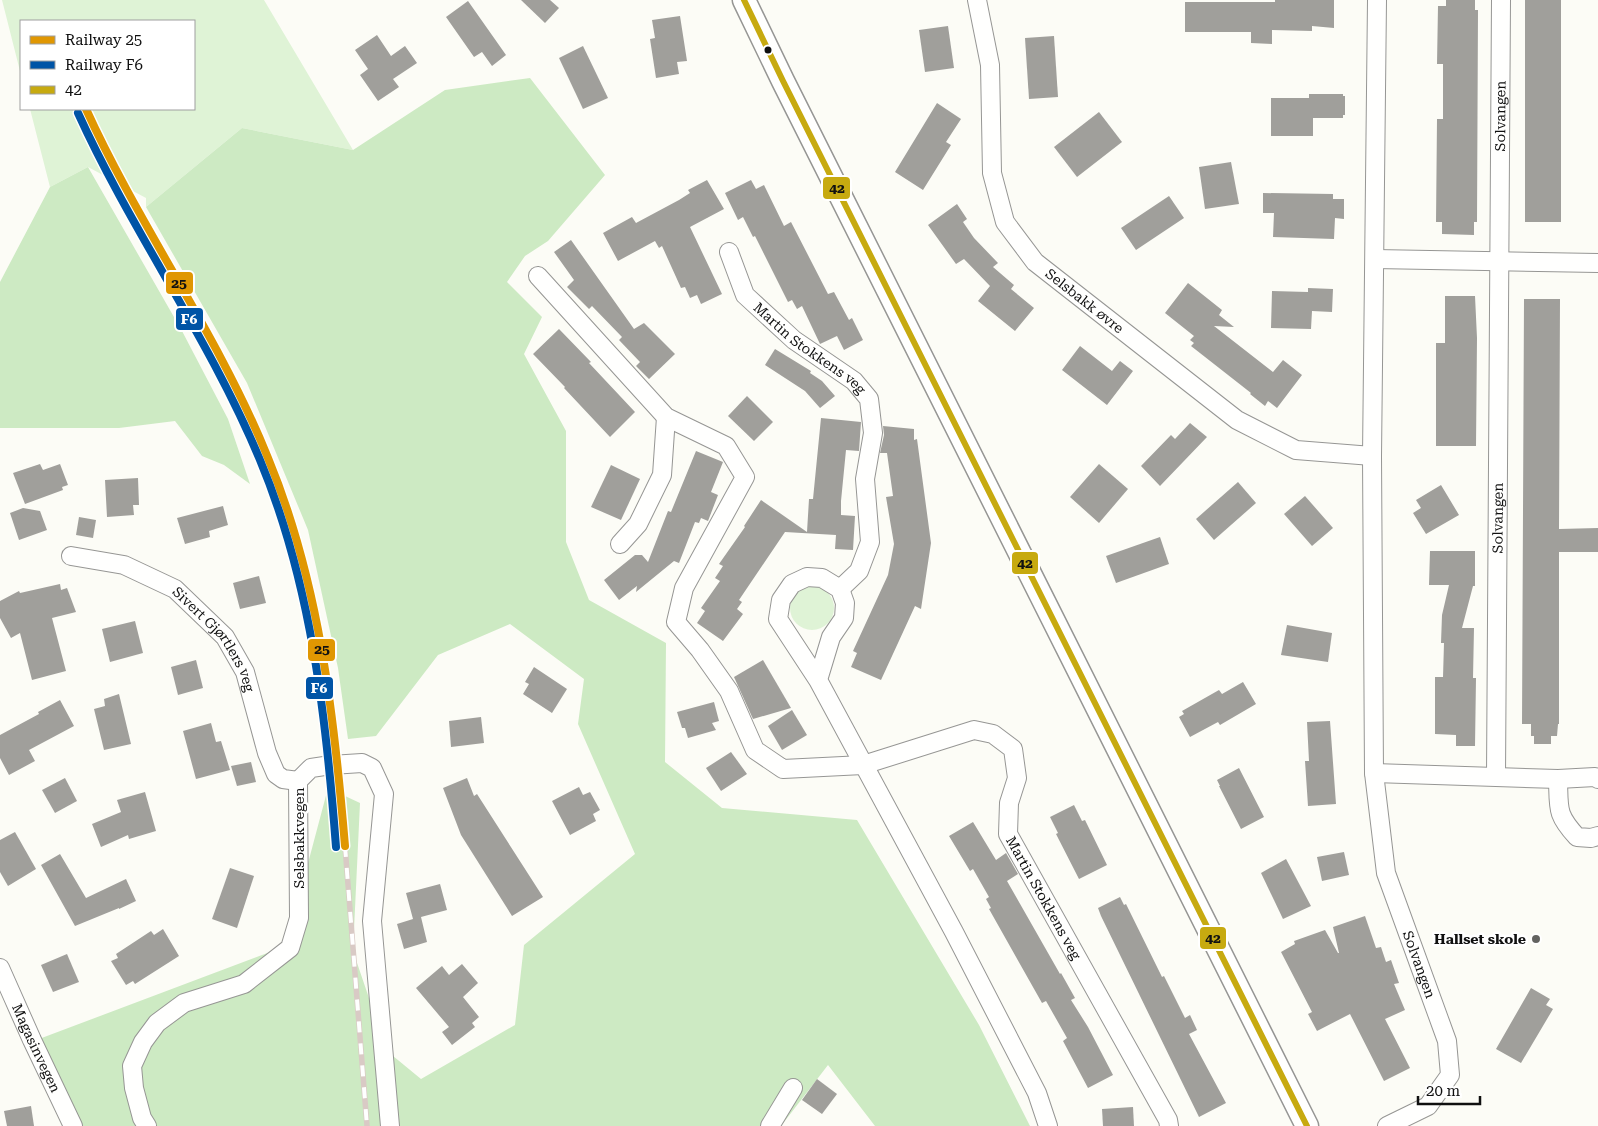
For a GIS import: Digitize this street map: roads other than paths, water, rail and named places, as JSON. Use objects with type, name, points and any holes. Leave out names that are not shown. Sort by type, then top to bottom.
[{"type":"street","points":[[744,0],[796,108],[1307,1126]]},
{"type":"street","name":"Selsbakk øvre","points":[[977,0],[990,64],[992,173],[1004,222],[1035,262],[1237,420],[1296,450],[1372,456]]},
{"type":"street","name":"Solvangen","points":[[1377,0],[1372,456],[1374,773],[1386,873],[1447,1041],[1450,1075],[1428,1106],[1387,1126]]},
{"type":"street","name":"Solvangen","points":[[1496,776],[1501,0]]},
{"type":"street","name":"Martin Stokkens veg","points":[[729,252],[745,295],[794,340],[854,381],[869,399],[873,433],[865,478],[870,542],[859,571],[840,589]]},
{"type":"street","points":[[1375,259],[1598,263]]},
{"type":"street","name":"Martin Stokkens veg","points":[[538,276],[666,416],[726,446],[745,476],[684,588],[676,622],[700,650],[730,691],[754,750],[783,769],[863,765],[974,730],[993,734],[1013,749],[1017,778],[1009,803],[1008,834],[1168,1120],[1169,1126]]},
{"type":"street","points":[[620,544],[638,524],[662,475],[666,416]]},
{"type":"street","name":"Sivert Gjørtlers veg","points":[[71,556],[124,565],[175,589],[225,637],[245,672],[266,754],[276,774],[283,779],[298,781]]},
{"type":"street","points":[[818,680],[831,637],[844,618],[845,603],[840,589],[822,578],[807,577],[792,584],[781,600],[778,619],[818,680],[954,932],[1037,1093],[1048,1126]]},
{"type":"street","name":"Selsbakkvegen","points":[[147,1126],[142,1118],[134,1088],[132,1066],[143,1042],[157,1024],[184,1003],[244,984],[290,948],[299,918],[298,781],[311,768],[348,763],[362,763],[372,768],[384,794],[372,921],[390,1126]]},
{"type":"street","points":[[1374,773],[1558,779],[1595,777],[1598,779]]},
{"type":"street","points":[[1558,779],[1559,810],[1564,823],[1578,837],[1591,838],[1598,836]]},
{"type":"street","name":"Magasinvegen","points":[[0,968],[73,1126]]},
{"type":"street","points":[[770,1126],[793,1088]]},
{"type":"railway","points":[[345,846],[367,1126]]},
{"type":"rail line","name":"25","points":[[86,110],[130,197],[226,369],[268,458],[286,505],[300,552],[322,649],[336,747],[345,846]]},
{"type":"rail line","name":"F6","points":[[78,113],[122,200],[218,371],[260,460],[277,506],[292,554],[313,650],[327,748],[336,847]]},
{"type":"place","name":"Hallset skole","points":[[1536,939]]}]
